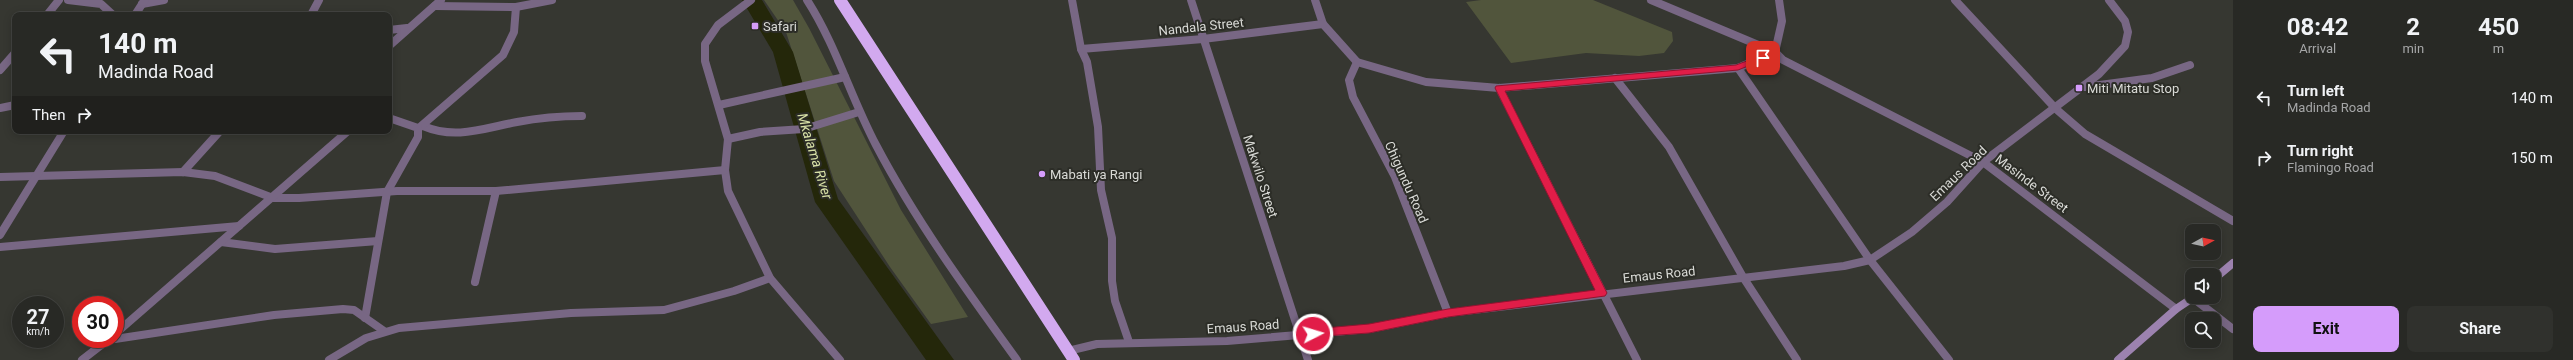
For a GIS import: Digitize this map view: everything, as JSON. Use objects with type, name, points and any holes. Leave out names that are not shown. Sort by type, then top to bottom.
[{"type":"highway","points":[[840,0],[1071,356]]},
{"type":"street","points":[[49,12],[59,0]]},
{"type":"street","points":[[68,0],[101,4],[110,12]]},
{"type":"street","points":[[138,12],[144,2],[164,0]]},
{"type":"street","points":[[313,12],[319,0]]},
{"type":"street","points":[[392,43],[407,28],[436,6],[441,0]]},
{"type":"street","points":[[436,6],[516,7],[552,0]]},
{"type":"street","points":[[751,0],[718,25],[705,44],[705,61],[728,139],[725,170],[728,191],[770,278],[840,360]]},
{"type":"street","points":[[807,0],[829,37],[859,112],[936,248],[1017,360]]},
{"type":"street","points":[[1072,0],[1081,49],[1087,62],[1098,127],[1101,190],[1112,238],[1112,282],[1115,301],[1129,342]]},
{"type":"street","name":"Makwilo Street","points":[[1191,0],[1308,360]]},
{"type":"street","points":[[1315,0],[1323,24],[1338,43],[1357,62],[1426,82],[1499,88],[1738,68],[1775,52],[1782,21],[1779,0]]},
{"type":"street","name":"Masinde Street","points":[[1651,0],[1775,52],[1783,60],[1984,162],[2176,309]]},
{"type":"street","points":[[1955,0],[2056,108],[2085,134],[2233,220]]},
{"type":"street","name":"Emaus Road","points":[[1071,356],[1097,344],[1129,342],[1227,341],[1369,329],[1448,313],[1602,293],[1844,266],[1870,260],[1912,232],[1947,202],[1984,162],[2085,87],[2125,46],[2128,32],[2125,21],[2109,0]]},
{"type":"street","points":[[365,318],[387,192],[418,136],[421,127],[502,55],[514,32],[516,7]]},
{"type":"street","name":"Nandala Street","points":[[1081,49],[1203,39],[1323,24]]},
{"type":"street","points":[[392,30],[407,28]]},
{"type":"street","points":[[0,70],[12,56]]},
{"type":"street","name":"Chigundu Road","points":[[1357,62],[1349,80],[1353,97],[1395,177],[1448,313]]},
{"type":"street","points":[[2085,87],[2152,78],[2190,65]]},
{"type":"street","points":[[1738,68],[1870,260],[1949,360]]},
{"type":"street","points":[[719,105],[845,77]]},
{"type":"street","points":[[1615,78],[1668,147],[1743,277],[1797,360]]},
{"type":"street","points":[[1499,88],[1637,360]]},
{"type":"street","points":[[0,108],[12,106]]},
{"type":"street","points":[[728,139],[760,132],[804,129],[859,112]]},
{"type":"street","points":[[392,119],[433,132],[453,135],[515,122],[582,116]]},
{"type":"street","points":[[0,235],[62,134]]},
{"type":"street","points":[[183,172],[217,134]]},
{"type":"street","points":[[124,327],[345,134]]},
{"type":"street","points":[[0,177],[183,172],[214,176],[273,198],[387,192],[496,191],[725,170]]},
{"type":"street","points":[[475,282],[496,191]]},
{"type":"street","points":[[0,247],[174,230],[240,226]]},
{"type":"street","points":[[221,242],[254,248],[275,249],[378,241]]},
{"type":"street","points":[[2221,274],[2233,263]]},
{"type":"street","points":[[329,360],[366,338],[384,331],[571,313],[652,311],[734,291],[770,278]]},
{"type":"street","points":[[2118,360],[2176,309],[2185,304]]},
{"type":"street","points":[[2202,304],[2233,329]]},
{"type":"street","points":[[124,336],[274,316],[343,309],[354,310],[384,331]]},
{"type":"street","points":[[82,360],[98,348]]},
{"type":"green space","points":[[764,0],[793,0],[809,28],[901,210],[968,317],[931,324],[890,267],[834,181],[786,32]]},
{"type":"green space","points":[[1481,0],[1593,0],[1672,32],[1673,41],[1664,53],[1639,56],[1586,53],[1511,63],[1466,2]]},
{"type":"waterway","name":"Mkalama River","points":[[752,0],[783,52],[827,202],[941,360]]},
{"type":"place","name":"Safari","points":[[755,26]]},
{"type":"place","name":"Miti Mitatu Stop","points":[[2079,88]]},
{"type":"place","name":"Mabati ya Rangi","points":[[1042,174]]},
{"type":"route","points":[[1313,334],[1369,329],[1448,313],[1602,293],[1499,88],[1738,68],[1763,58]]}]
